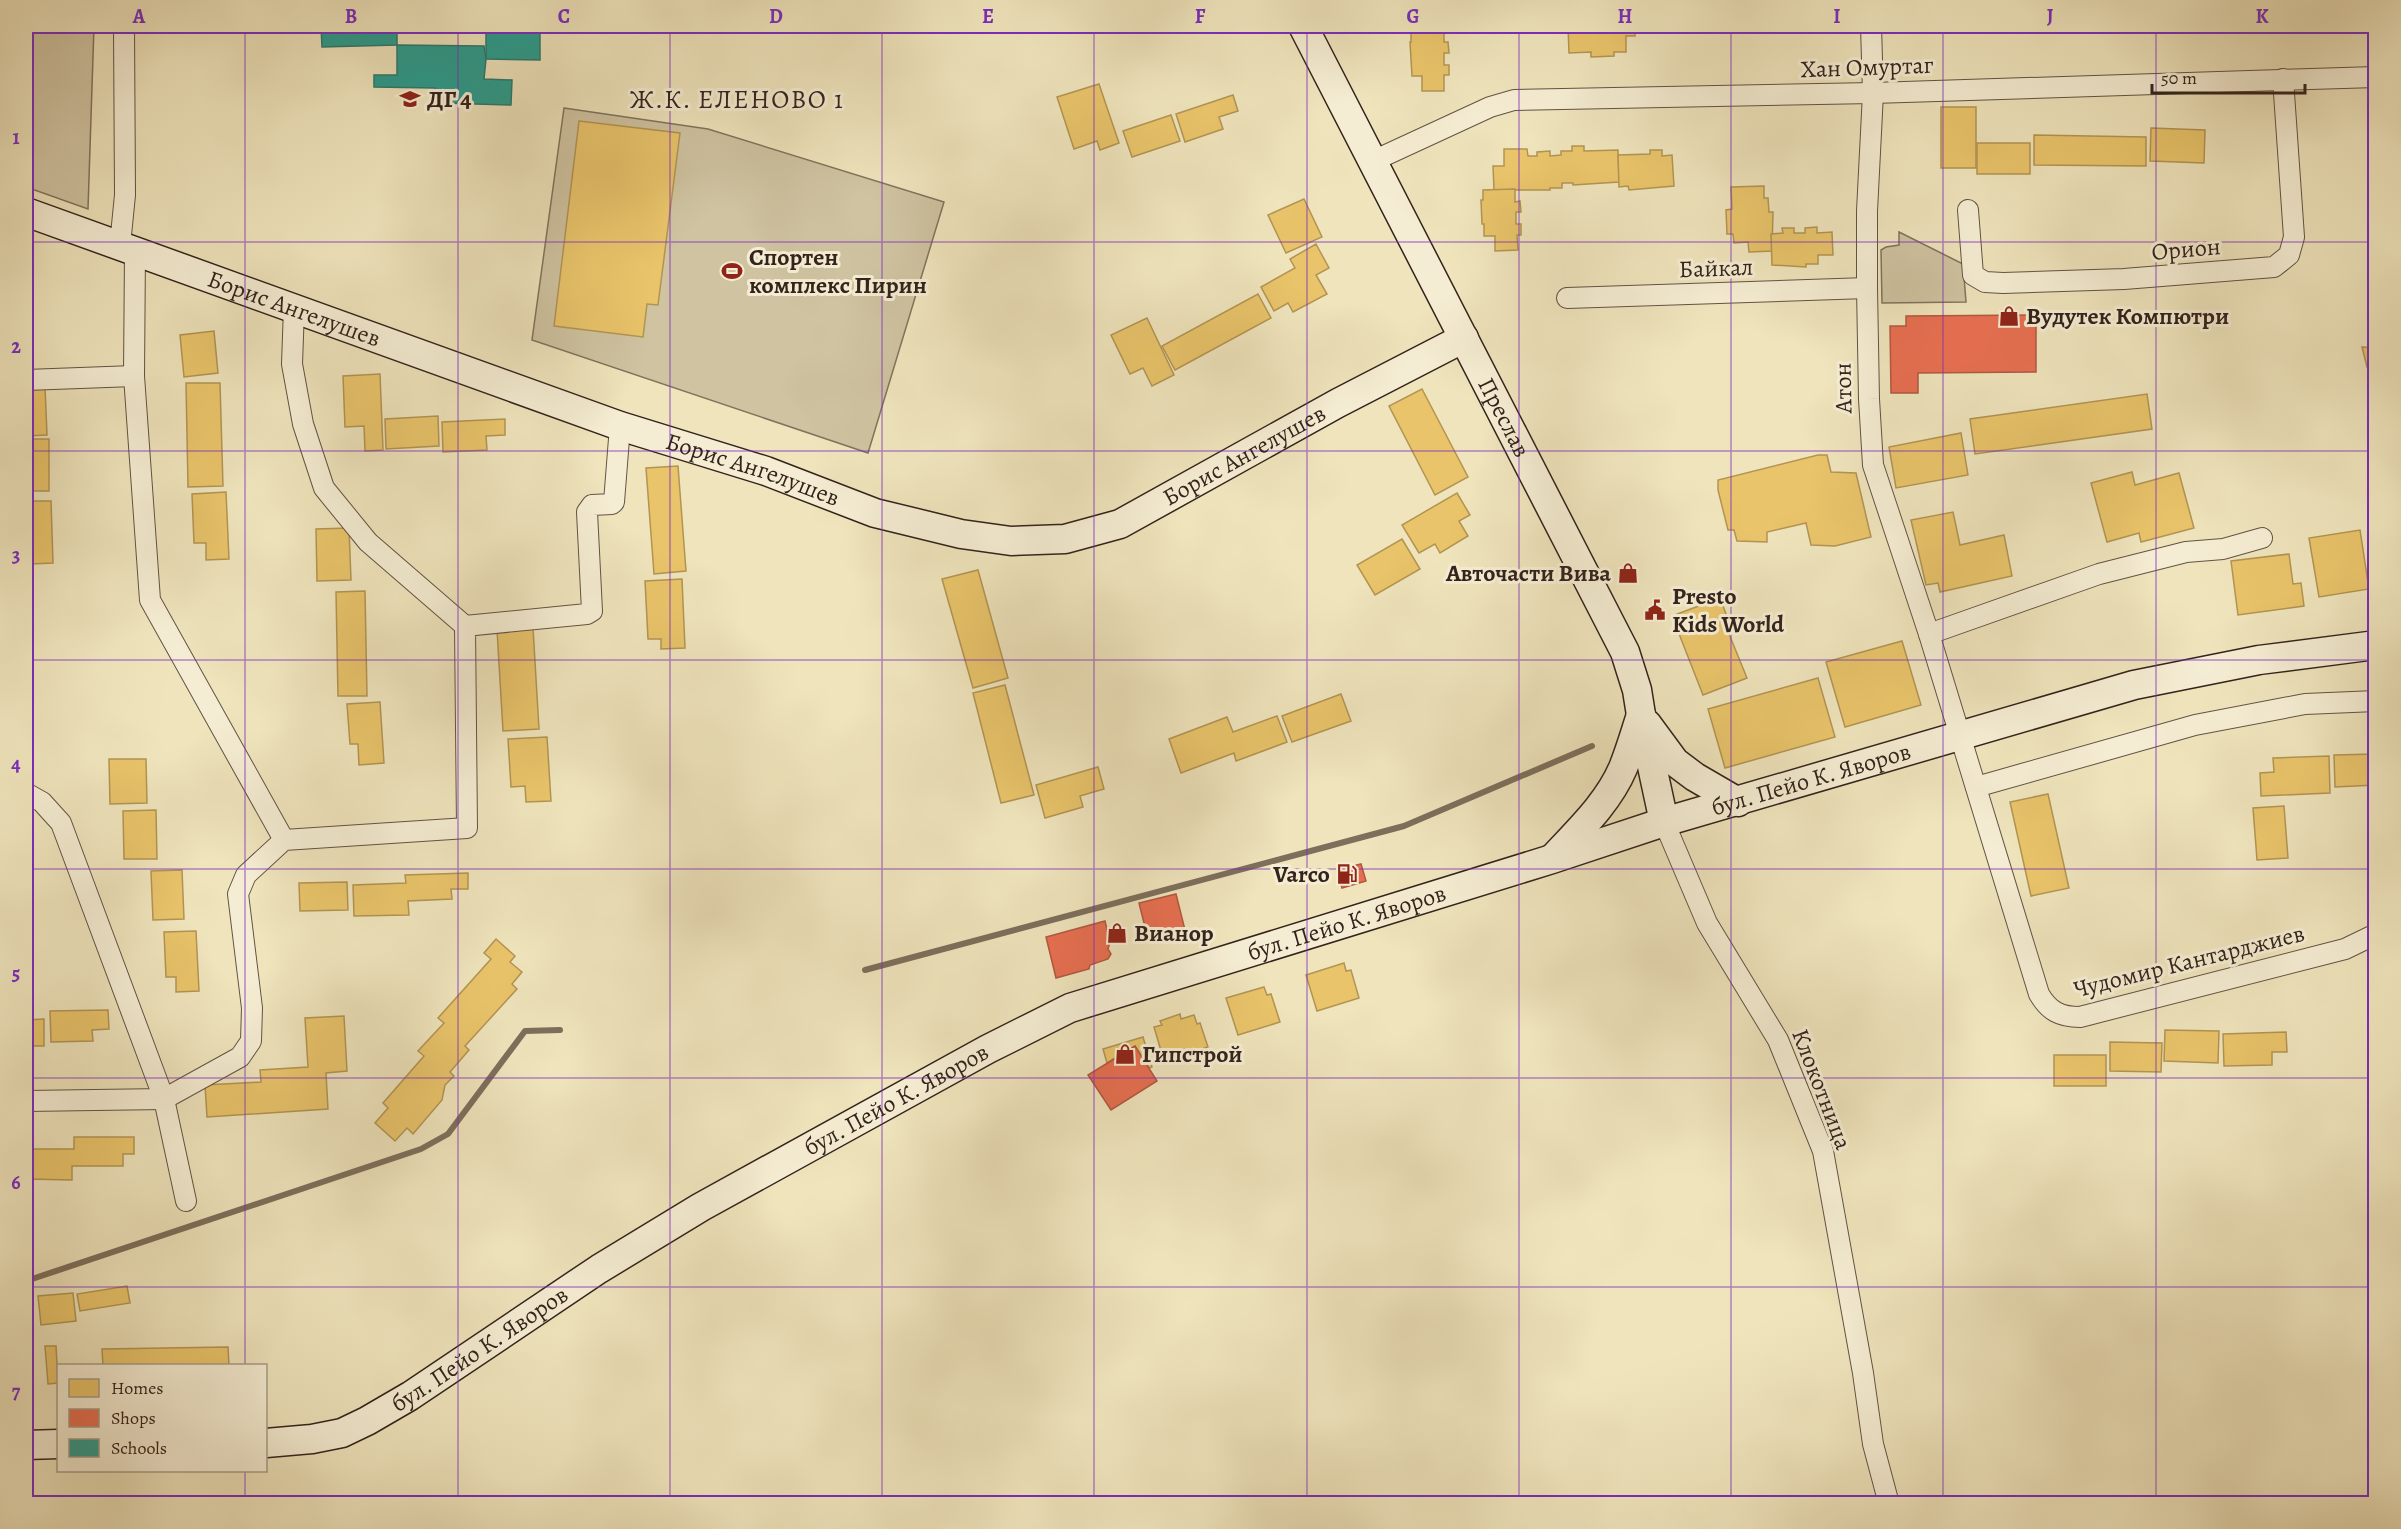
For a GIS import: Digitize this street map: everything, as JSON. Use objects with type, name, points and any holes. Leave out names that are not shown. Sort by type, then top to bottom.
[{"type":"street","points":[[124,26],[125,195],[134,376],[150,600],[284,840]]},
{"type":"street","name":"Преслав","points":[[1303,26],[1625,652],[1633,672],[1664,822]]},
{"type":"street","name":"Атон","points":[[1871,26],[1872,93],[1867,211],[1867,288],[1873,465],[1960,736]]},
{"type":"street","name":"Хан Омуртаг","points":[[1373,161],[1490,107],[1514,100],[1872,93],[2376,77]]},
{"type":"street","name":"Орион","points":[[1968,210],[1973,275],[1986,282],[2124,279],[2274,267],[2289,255],[2294,237],[2283,79]]},
{"type":"street","name":"Борис Ангелушев","points":[[26,212],[620,426],[766,471],[875,513],[961,534],[1011,541],[1065,539],[1120,524],[1229,466],[1338,403],[1464,338]]},
{"type":"street","name":"Байкал","points":[[1567,298],[1867,288]]},
{"type":"street","points":[[294,308],[292,364],[303,424],[324,488],[368,542],[465,626],[587,614],[592,610],[587,512],[592,505],[614,502],[620,426]]},
{"type":"street","points":[[26,380],[134,376]]},
{"type":"street","points":[[1929,634],[2099,574],[2186,552],[2223,549],[2262,537]]},
{"type":"street","points":[[26,1101],[164,1099],[240,1058],[251,1041],[252,1008],[238,894],[246,875],[284,840],[467,828],[465,626]]},
{"type":"street","name":"бул. Пейо К. Яворов","points":[[267,1443],[312,1439],[342,1433],[367,1421],[410,1396],[599,1269],[701,1207],[1046,1018],[1126,989],[1552,859],[1664,822],[2134,685],[2216,667],[2302,653],[2376,645]]},
{"type":"street","points":[[1976,787],[2195,726],[2305,704],[2376,701]]},
{"type":"street","points":[[1641,715],[1675,762],[1695,777],[1738,802]]},
{"type":"street","points":[[1552,859],[1594,814],[1609,793],[1622,769],[1641,715]]},
{"type":"street","name":"Чудомир Кантарджиев","points":[[1960,736],[2039,994],[2045,1004],[2065,1017],[2080,1017],[2345,949],[2376,934]]},
{"type":"street","points":[[26,793],[42,802],[62,823],[164,1099],[186,1201]]},
{"type":"street","name":"Клокотница","points":[[1664,822],[1707,923],[1778,1040],[1823,1151],[1863,1373],[1873,1444],[1889,1503]]},
{"type":"street","points":[[26,1445],[57,1444]]},
{"type":"shaded area","points":[[26,26],[94,26],[88,209],[26,187]]},
{"type":"shaded area","name":"Спортен комплекс Пирин","points":[[564,108],[708,129],[944,202],[868,453],[532,340]]},
{"type":"shaded area","points":[[1899,232],[1963,264],[1966,302],[1882,303],[1881,250],[1899,245]]},
{"type":"building: Homes","points":[[1402,26],[1434,26],[1434,30],[1402,31]]},
{"type":"building: Homes","points":[[1568,26],[1635,26],[1635,36],[1626,36],[1626,52],[1614,52],[1614,56],[1591,57],[1591,52],[1569,53]]},
{"type":"building: Homes","points":[[1444,30],[1444,42],[1448,42],[1449,53],[1444,53],[1444,65],[1449,65],[1449,75],[1444,75],[1444,91],[1422,91],[1422,76],[1412,76],[1411,31]]},
{"type":"building: Homes","points":[[1099,84],[1119,143],[1100,150],[1097,141],[1074,149],[1057,97]]},
{"type":"building: Homes","points":[[1233,95],[1238,111],[1219,117],[1223,129],[1185,142],[1176,114]]},
{"type":"building: Homes","points":[[1941,107],[1976,107],[1976,168],[1941,168]]},
{"type":"building: Homes","points":[[1171,115],[1180,141],[1132,157],[1123,131]]},
{"type":"building: Homes","points":[[579,121],[680,133],[658,305],[647,304],[643,337],[554,326]]},
{"type":"building: Homes","points":[[2151,128],[2205,130],[2204,163],[2150,161]]},
{"type":"building: Homes","points":[[2034,135],[2146,137],[2146,166],[2034,165]]},
{"type":"building: Homes","points":[[1977,143],[2030,143],[2030,174],[1977,174]]},
{"type":"building: Homes","points":[[1572,146],[1584,146],[1584,151],[1618,150],[1619,182],[1573,185],[1573,183],[1562,183],[1562,188],[1550,188],[1550,190],[1494,190],[1493,166],[1504,166],[1504,149],[1527,149],[1528,156],[1537,156],[1537,152],[1550,151],[1550,156],[1561,155],[1561,151],[1572,151]]},
{"type":"building: Homes","points":[[1650,150],[1662,150],[1662,156],[1672,155],[1674,186],[1629,190],[1628,186],[1619,187],[1618,155],[1650,154]]},
{"type":"building: Homes","points":[[1764,186],[1764,198],[1768,198],[1769,212],[1773,212],[1772,251],[1749,252],[1748,242],[1734,243],[1733,234],[1727,234],[1726,210],[1732,209],[1731,187]]},
{"type":"building: Homes","points":[[1515,189],[1515,202],[1520,201],[1521,212],[1516,212],[1516,224],[1521,224],[1521,235],[1517,235],[1518,250],[1495,251],[1495,236],[1484,236],[1481,200],[1483,200],[1483,190]]},
{"type":"building: Homes","points":[[1304,199],[1322,237],[1286,253],[1268,215]]},
{"type":"building: Homes","points":[[1817,227],[1817,233],[1832,232],[1833,255],[1818,255],[1818,264],[1806,264],[1806,267],[1772,265],[1771,234],[1783,233],[1782,228],[1794,228],[1794,233],[1805,233],[1805,228]]},
{"type":"building: Homes","points":[[1316,244],[1329,268],[1316,275],[1327,294],[1293,312],[1288,303],[1274,311],[1261,287],[1295,268],[1290,259]]},
{"type":"building: Homes","points":[[1258,294],[1271,318],[1175,370],[1162,346]]},
{"type":"building: Homes","points":[[1147,318],[1174,375],[1152,386],[1143,368],[1130,374],[1111,335]]},
{"type":"building: Homes","points":[[214,331],[218,373],[184,377],[180,335]]},
{"type":"building: Homes","points":[[2362,347],[2376,348],[2376,367],[2367,367]]},
{"type":"building: Homes","points":[[380,374],[383,450],[365,451],[364,426],[345,427],[343,376]]},
{"type":"building: Homes","points":[[186,383],[220,383],[223,486],[188,487]]},
{"type":"building: Homes","points":[[45,387],[47,435],[26,436],[26,388]]},
{"type":"building: Homes","points":[[1422,389],[1468,477],[1435,495],[1389,406]]},
{"type":"building: Homes","points":[[2147,394],[2152,429],[1975,454],[1970,419]]},
{"type":"building: Homes","points":[[438,416],[439,446],[386,449],[385,419]]},
{"type":"building: Homes","points":[[505,419],[505,435],[486,436],[487,450],[443,452],[442,422]]},
{"type":"building: Homes","points":[[1961,433],[1968,475],[1896,488],[1889,447]]},
{"type":"building: Homes","points":[[26,439],[49,439],[49,491],[26,491]]},
{"type":"building: Homes","points":[[1818,455],[1827,455],[1831,472],[1856,473],[1871,537],[1835,546],[1811,545],[1806,523],[1767,532],[1767,542],[1737,541],[1734,530],[1728,530],[1718,490],[1718,480]]},
{"type":"building: Homes","points":[[678,466],[686,571],[654,574],[646,468]]},
{"type":"building: Homes","points":[[2132,472],[2135,485],[2179,473],[2194,528],[2141,542],[2139,533],[2107,542],[2091,483]]},
{"type":"building: Homes","points":[[226,492],[229,559],[206,560],[206,543],[194,543],[192,494]]},
{"type":"building: Homes","points":[[1457,493],[1470,515],[1459,521],[1468,536],[1440,553],[1435,544],[1419,553],[1402,525]]},
{"type":"building: Homes","points":[[26,501],[51,501],[53,563],[30,564],[30,548],[26,548]]},
{"type":"building: Homes","points":[[1953,512],[1960,545],[2004,535],[2012,576],[1940,592],[1938,583],[1926,585],[1911,520]]},
{"type":"building: Homes","points":[[349,528],[351,580],[317,581],[316,529]]},
{"type":"building: Homes","points":[[2360,530],[2369,589],[2319,597],[2309,538]]},
{"type":"building: Homes","points":[[1402,539],[1420,569],[1375,595],[1357,565]]},
{"type":"building: Homes","points":[[2289,554],[2293,584],[2301,583],[2304,606],[2238,615],[2231,561]]},
{"type":"building: Homes","points":[[978,570],[1008,678],[973,688],[942,579]]},
{"type":"building: Homes","points":[[682,579],[685,648],[661,649],[661,639],[648,639],[645,581]]},
{"type":"building: Homes","points":[[365,591],[367,696],[338,696],[336,592]]},
{"type":"building: Homes","points":[[1720,598],[1729,622],[1725,624],[1747,678],[1703,695],[1672,616]]},
{"type":"building: Homes","points":[[533,628],[539,729],[503,731],[497,630]]},
{"type":"building: Homes","points":[[1902,641],[1921,705],[1845,727],[1826,662]]},
{"type":"building: Homes","points":[[1818,678],[1835,737],[1725,768],[1708,709]]},
{"type":"building: Homes","points":[[1005,685],[1034,795],[1001,803],[973,693]]},
{"type":"building: Homes","points":[[1341,694],[1351,721],[1292,742],[1282,716]]},
{"type":"building: Homes","points":[[380,702],[384,763],[359,765],[358,744],[350,744],[347,704]]},
{"type":"building: Homes","points":[[1277,716],[1287,742],[1236,761],[1234,753],[1181,773],[1169,739],[1227,717],[1233,732]]},
{"type":"building: Homes","points":[[547,737],[551,801],[526,802],[525,786],[511,787],[508,739]]},
{"type":"building: Homes","points":[[2376,754],[2376,785],[2335,787],[2334,755]]},
{"type":"building: Homes","points":[[2329,756],[2330,793],[2261,796],[2260,773],[2274,772],[2273,758]]},
{"type":"building: Homes","points":[[109,759],[146,759],[147,803],[110,804]]},
{"type":"building: Homes","points":[[1098,767],[1104,789],[1080,796],[1083,807],[1045,818],[1036,785]]},
{"type":"building: Homes","points":[[2048,794],[2069,888],[2031,896],[2010,802]]},
{"type":"building: Homes","points":[[2284,806],[2288,858],[2257,860],[2253,808]]},
{"type":"building: Homes","points":[[156,810],[157,859],[124,859],[123,811]]},
{"type":"building: Homes","points":[[182,870],[184,919],[153,920],[151,871]]},
{"type":"building: Homes","points":[[468,873],[468,889],[451,889],[452,899],[408,901],[409,915],[354,916],[353,885],[406,883],[405,875]]},
{"type":"building: Homes","points":[[347,882],[348,910],[300,911],[299,883]]},
{"type":"building: Homes","points":[[196,931],[199,991],[176,992],[176,977],[166,977],[164,932]]},
{"type":"building: Homes","points":[[496,939],[515,956],[510,962],[522,972],[512,984],[517,989],[465,1046],[469,1050],[450,1072],[454,1076],[445,1085],[442,1100],[413,1134],[407,1128],[395,1141],[375,1123],[388,1108],[383,1103],[424,1056],[418,1051],[444,1023],[438,1018],[491,959],[484,953]]},
{"type":"building: Homes","points":[[1344,963],[1346,971],[1351,970],[1359,998],[1317,1011],[1306,975]]},
{"type":"building: Homes","points":[[1264,987],[1267,995],[1271,994],[1280,1022],[1238,1035],[1226,998]]},
{"type":"building: Homes","points":[[108,1010],[109,1029],[92,1030],[93,1041],[51,1042],[50,1011]]},
{"type":"building: Homes","points":[[1180,1014],[1181,1019],[1194,1015],[1197,1024],[1200,1023],[1208,1047],[1164,1061],[1154,1027],[1162,1025],[1160,1021]]},
{"type":"building: Homes","points":[[344,1016],[347,1071],[326,1073],[328,1109],[207,1117],[205,1085],[261,1082],[260,1070],[308,1067],[305,1018]]},
{"type":"building: Homes","points":[[44,1019],[44,1046],[26,1046],[26,1020]]},
{"type":"building: Homes","points":[[2165,1030],[2219,1031],[2218,1063],[2164,1061]]},
{"type":"building: Homes","points":[[2286,1032],[2287,1052],[2272,1052],[2272,1065],[2224,1066],[2223,1034]]},
{"type":"building: Homes","points":[[1143,1037],[1152,1067],[1149,1068],[1135,1046],[1107,1063],[1103,1049]]},
{"type":"building: Homes","points":[[2110,1042],[2162,1043],[2161,1072],[2110,1071]]},
{"type":"building: Homes","points":[[2054,1055],[2106,1055],[2106,1086],[2054,1086]]},
{"type":"building: Homes","points":[[74,1137],[134,1137],[134,1154],[123,1154],[123,1166],[72,1166],[72,1180],[26,1179],[26,1149],[74,1149]]},
{"type":"building: Homes","points":[[127,1286],[130,1303],[80,1311],[77,1294]]},
{"type":"building: Homes","points":[[73,1293],[76,1321],[41,1325],[38,1296]]},
{"type":"building: Homes","points":[[45,1346],[56,1346],[57,1383],[48,1384]]},
{"type":"building: Homes","points":[[228,1347],[229,1364],[103,1364],[102,1349]]},
{"type":"building: Shops","points":[[2036,315],[2036,372],[1918,373],[1918,393],[1891,393],[1890,326],[1906,326],[1906,316]]},
{"type":"building: Shops","points":[[1361,864],[1366,881],[1342,888],[1337,870]]},
{"type":"building: Shops","points":[[1176,894],[1186,934],[1149,943],[1139,903]]},
{"type":"building: Shops","points":[[1105,921],[1110,942],[1108,949],[1111,954],[1108,959],[1090,965],[1089,969],[1056,978],[1046,937]]},
{"type":"building: Shops","points":[[1135,1046],[1157,1081],[1111,1110],[1088,1075]]},
{"type":"building: Schools","points":[[321,26],[397,26],[397,45],[322,47]]},
{"type":"building: Schools","points":[[486,26],[540,26],[540,60],[486,59]]},
{"type":"building: Schools","points":[[397,45],[484,46],[486,59],[484,79],[512,80],[511,105],[440,103],[435,88],[374,87],[374,75],[397,75]]},
{"type":"waterway","points":[[865,970],[1404,826],[1592,746]]},
{"type":"waterway","points":[[26,1281],[421,1149],[448,1134],[525,1031],[560,1030]]},
{"type":"place","name":"ДГ 4","points":[[410,99]]},
{"type":"place","name":"Спортен комплекс Пирин","points":[[732,271]]},
{"type":"place","name":"Вудутек Компютри","points":[[2009,316]]},
{"type":"place","name":"Авточасти Вива","points":[[1628,573]]},
{"type":"place","name":"Presto Kids World","points":[[1655,610]]},
{"type":"place","name":"Varco","points":[[1347,874]]},
{"type":"place","name":"Вианор","points":[[1117,933]]},
{"type":"place","name":"Гипстрой","points":[[1125,1054]]},
{"type":"district","name":"Ж.К. ЕЛЕНОВО 1","points":[[737,99]]}]
